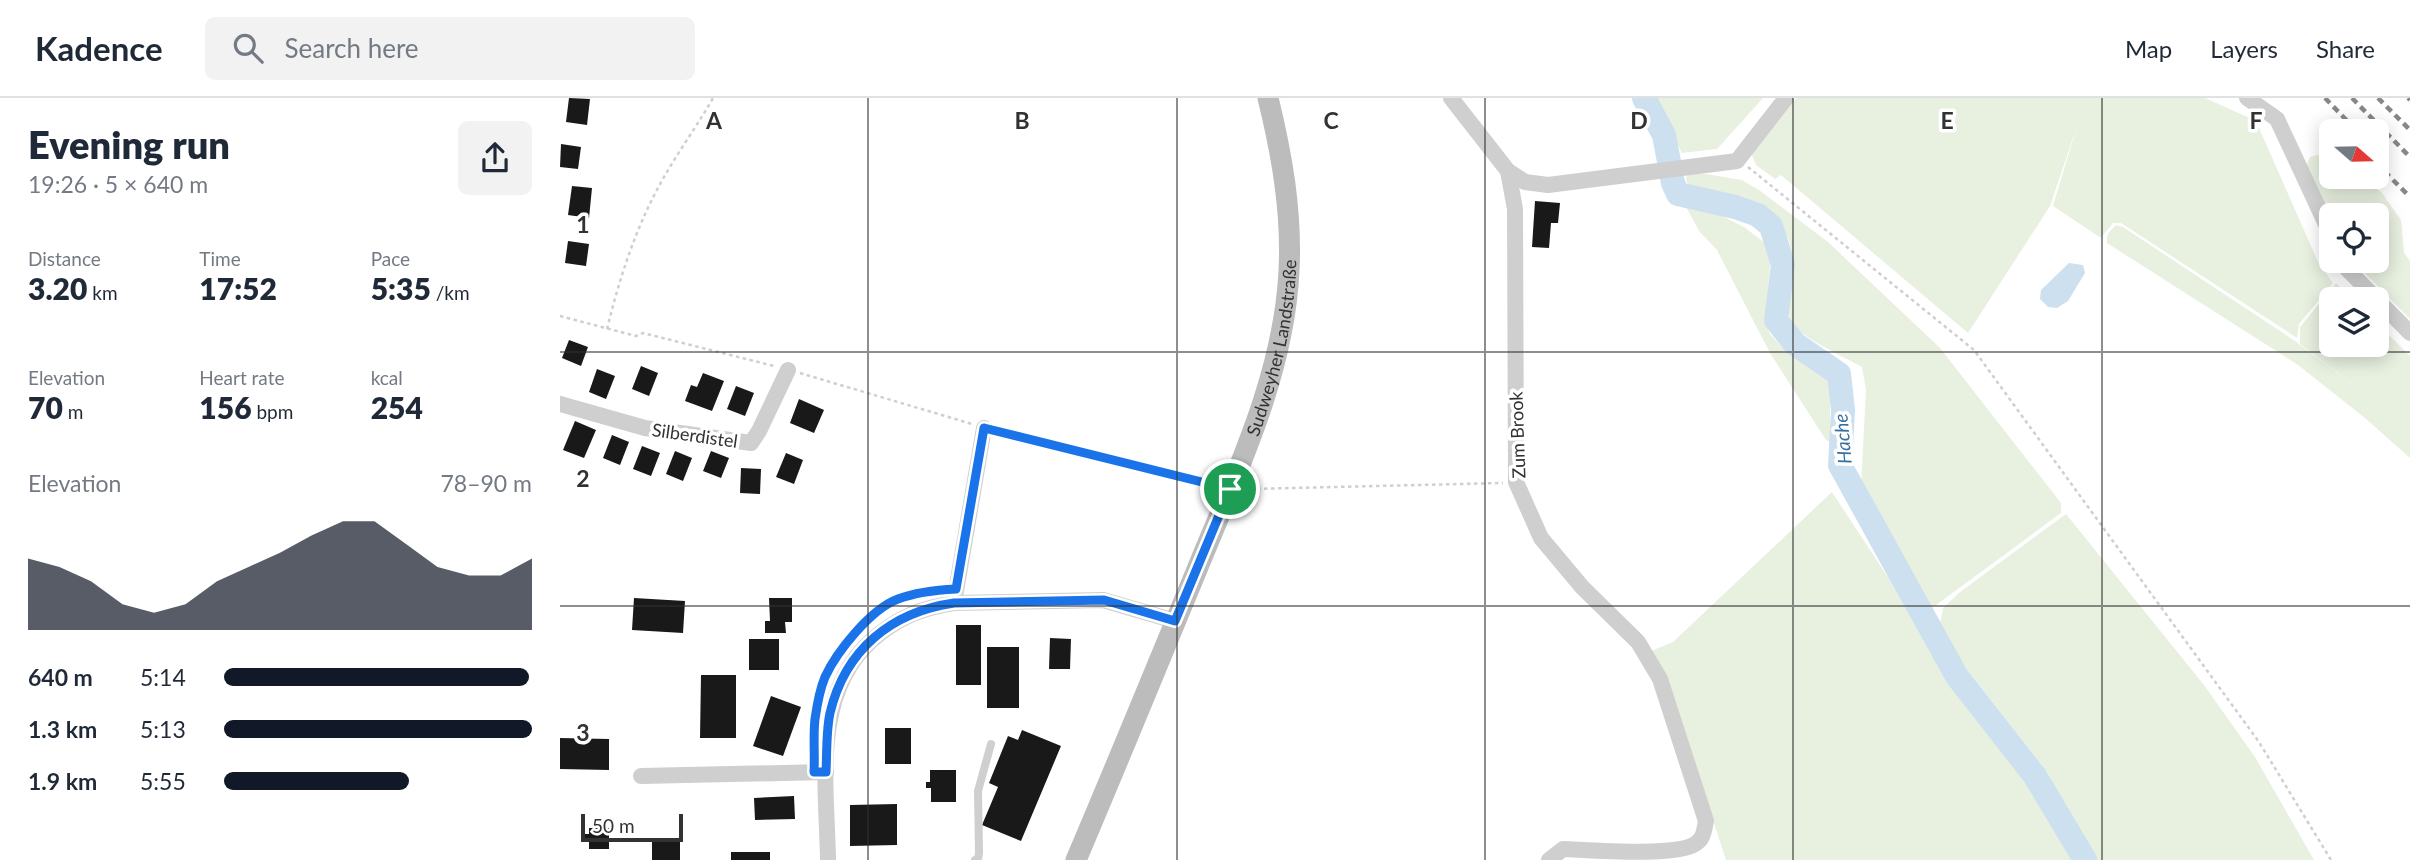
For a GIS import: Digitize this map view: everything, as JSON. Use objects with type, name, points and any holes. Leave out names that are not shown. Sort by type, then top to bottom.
[{"type":"main road","name":"Sudweyher Landstraße","points":[[1076,860],[1230,489],[1263,403],[1276,355],[1289,271],[1287,197],[1268,98]]},
{"type":"street","points":[[1451,98],[1508,171],[1525,182],[1548,185],[1737,160],[1786,98]]},
{"type":"street","points":[[2247,98],[2277,120],[2319,209]]},
{"type":"street","name":"Zum Brook","points":[[1508,171],[1515,209],[1516,482],[1541,538],[1582,587],[1638,642],[1660,679],[1706,821],[1703,837],[1693,846],[1675,851],[1563,849],[1549,860]]},
{"type":"street","points":[[2351,273],[2410,333]]},
{"type":"street","name":"Silberdistel","points":[[560,404],[645,428],[751,443],[788,370]]},
{"type":"street","points":[[955,596],[984,428]]},
{"type":"street","points":[[828,860],[826,772],[829,716],[849,664],[887,627],[909,613],[955,596],[1104,600],[1175,621]]},
{"type":"street","points":[[641,775],[826,772]]},
{"type":"lane","points":[[975,860],[978,859],[979,853],[978,790],[991,744]]},
{"type":"path","points":[[607,329],[632,245],[659,186],[713,98]]},
{"type":"path","points":[[1737,160],[1974,350],[2259,742],[2331,860]]},
{"type":"path","points":[[560,316],[636,336],[643,333],[788,370],[984,428],[1230,489],[1516,482]]},
{"type":"path","points":[[844,648],[868,620],[895,600],[930,590],[955,596]]},
{"type":"path","points":[[819,700],[825,677],[838,657]]},
{"type":"green space","points":[[1655,98],[1763,98],[1717,149],[1682,153]]},
{"type":"green space","points":[[1796,98],[2205,98],[2252,119],[2259,128],[2319,263],[2319,273],[2326,273],[2333,283],[2330,287],[2319,287],[2319,300],[2299,324],[2297,338],[2121,223],[2113,223],[2101,238],[2053,206],[2077,126],[2050,206],[1968,333],[1781,175],[1775,179],[1756,165],[1751,153]]},
{"type":"green space","points":[[2319,155],[2319,189],[2377,189],[2382,193],[2401,220],[2404,253],[2410,261],[2410,319],[2389,298],[2389,287],[2379,287],[2365,273],[2389,273],[2389,203],[2323,203],[2306,166],[2310,157]]},
{"type":"green space","points":[[1688,171],[1742,180],[1828,242],[1940,348],[2061,503],[2061,513],[1932,608],[1861,486],[1866,390],[1862,367],[1815,341],[1793,325],[1788,302],[1791,251],[1788,238],[1780,226],[1759,209],[1688,185]]},
{"type":"green space","points":[[1688,199],[1744,227],[1765,243],[1771,255],[1765,321],[1770,334],[1781,346],[1830,381],[1830,442],[1826,440],[1770,353],[1717,250],[1699,231],[1684,203]]},
{"type":"green space","points":[[2116,225],[2123,227],[2295,341],[2376,402],[2300,344],[2300,327],[2319,304],[2319,357],[2389,357],[2389,335],[2410,356],[2410,458],[2298,365],[2107,243],[2110,231]]},
{"type":"green space","points":[[1832,492],[1891,582],[1945,680],[2024,778],[2074,860],[1726,860],[1682,724],[1651,651],[1673,642]]},
{"type":"green space","points":[[2066,514],[2204,685],[2255,757],[2314,860],[2094,860],[2047,772],[1953,651],[1940,624],[1943,608],[1960,592]]},
{"type":"water","points":[[2069,263],[2083,265],[2085,273],[2068,301],[2057,308],[2048,307],[2040,299],[2041,290]]},
{"type":"building","points":[[569,98],[590,99],[587,125],[566,122]]},
{"type":"building","points":[[561,144],[581,147],[578,169],[560,167]]},
{"type":"building","points":[[572,186],[592,188],[589,218],[568,215]]},
{"type":"building","points":[[1535,201],[1560,203],[1558,223],[1551,223],[1549,248],[1532,247]]},
{"type":"building","points":[[568,241],[589,244],[586,266],[565,263]]},
{"type":"building","points":[[569,340],[588,347],[581,366],[562,358]]},
{"type":"building","points":[[641,366],[658,373],[649,396],[632,389]]},
{"type":"building","points":[[597,369],[615,376],[606,399],[589,392]]},
{"type":"building","points":[[703,373],[724,381],[712,411],[685,401],[691,385],[697,387]]},
{"type":"building","points":[[736,386],[754,393],[745,416],[727,409]]},
{"type":"building","points":[[799,399],[824,410],[814,433],[790,423]]},
{"type":"building","points":[[575,421],[596,430],[584,458],[563,450]]},
{"type":"building","points":[[612,435],[629,442],[620,465],[603,458]]},
{"type":"building","points":[[642,446],[660,453],[651,476],[633,469]]},
{"type":"building","points":[[675,451],[692,458],[683,481],[666,474]]},
{"type":"building","points":[[711,451],[729,458],[721,478],[703,471]]},
{"type":"building","points":[[786,453],[803,460],[794,484],[776,477]]},
{"type":"building","points":[[741,468],[761,469],[760,494],[740,493]]},
{"type":"building","points":[[634,598],[685,601],[683,633],[632,630]]},
{"type":"building","points":[[769,598],[792,598],[792,622],[785,622],[786,633],[765,633],[765,621],[770,621]]},
{"type":"building","points":[[956,625],[981,625],[981,685],[956,685]]},
{"type":"building","points":[[1050,638],[1071,639],[1070,669],[1049,669]]},
{"type":"building","points":[[749,639],[779,639],[779,670],[749,670]]},
{"type":"building","points":[[987,647],[1019,647],[1019,708],[987,708]]},
{"type":"building","points":[[701,675],[736,675],[736,738],[700,738]]},
{"type":"building","points":[[771,696],[801,707],[783,756],[753,746]]},
{"type":"building","points":[[885,728],[911,728],[911,764],[885,764]]},
{"type":"building","points":[[1022,730],[1061,746],[1021,841],[982,825],[998,787],[989,783],[1008,736],[1018,740]]},
{"type":"building","points":[[560,738],[609,739],[609,770],[560,769]]},
{"type":"building","points":[[930,770],[956,770],[956,802],[931,802],[931,788],[926,788],[926,782],[930,782]]},
{"type":"building","points":[[794,796],[795,819],[755,820],[754,798]]},
{"type":"building","points":[[897,804],[897,845],[850,846],[850,805]]},
{"type":"building","points":[[589,828],[609,828],[609,849],[589,849],[589,842],[582,842],[583,834],[589,834]]},
{"type":"building","points":[[652,842],[680,842],[680,860],[652,860]]},
{"type":"building","points":[[731,852],[770,852],[770,860],[731,860]]},
{"type":"waterway","name":"Hache","points":[[1644,98],[1664,135],[1673,183],[1678,194],[1735,207],[1758,215],[1771,226],[1783,265],[1776,320],[1795,344],[1839,374],[1843,410],[1840,465],[1956,675],[2035,776],[2085,860]]},
{"type":"railway","points":[[2325,98],[2345,119]]},
{"type":"railway","points":[[2352,98],[2410,157]]},
{"type":"railway","points":[[2378,98],[2410,130]]},
{"type":"railway","points":[[2389,176],[2410,197]]},
{"type":"route","points":[[984,428],[1230,489],[1175,621],[1104,600],[954,603],[909,613],[887,627],[849,664],[829,716],[826,772],[814,772],[815,719],[825,677],[850,640],[868,620],[895,600],[930,590],[956,589],[984,428]]}]
